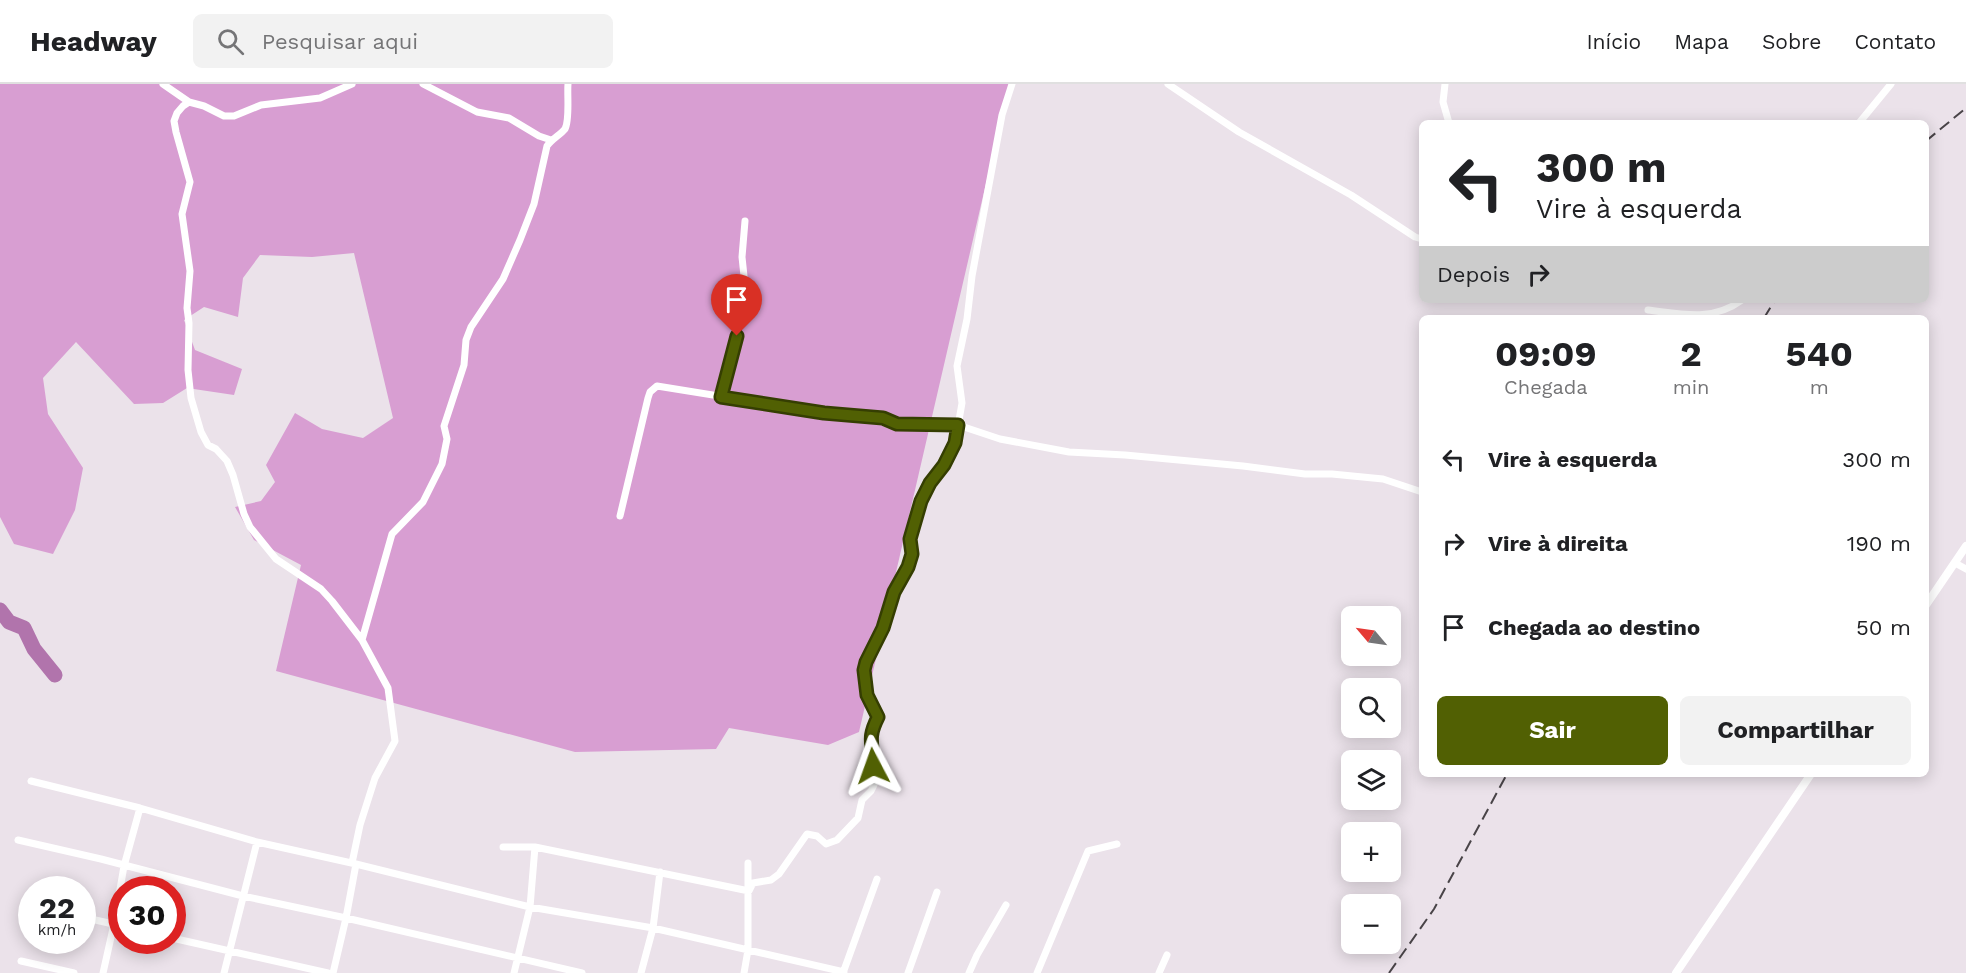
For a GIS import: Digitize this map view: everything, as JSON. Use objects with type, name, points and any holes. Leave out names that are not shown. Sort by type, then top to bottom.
[{"type":"street","points":[[163,84],[189,102],[204,106],[224,116],[234,116],[261,105],[320,98],[352,84]]},
{"type":"street","points":[[423,84],[477,112],[509,118],[539,136],[551,140]]},
{"type":"street","points":[[362,640],[392,534],[423,502],[442,464],[447,439],[444,426],[464,365],[466,340],[471,327],[503,279],[520,240],[534,204],[544,154],[551,140],[563,131],[567,124],[568,84]]},
{"type":"street","points":[[749,891],[753,883],[771,880],[779,874],[807,834],[817,836],[826,844],[837,840],[858,818],[862,800],[874,785],[874,753],[870,741],[872,729],[878,717],[867,695],[864,670],[883,628],[894,592],[908,567],[912,554],[910,539],[921,501],[955,443],[962,403],[957,366],[1002,115],[1012,84]]},
{"type":"street","points":[[1168,84],[1239,132],[1352,195],[1419,238]]},
{"type":"street","points":[[1445,84],[1443,102],[1448,120]]},
{"type":"street","points":[[1862,120],[1892,84]]},
{"type":"street","points":[[189,102],[177,113],[174,121],[190,182],[182,214],[190,271],[187,309],[188,370],[191,399],[201,432],[208,445],[216,449],[227,461],[250,527],[276,559],[321,589],[362,640],[388,688],[395,741],[375,778],[360,825],[346,918],[333,973]]},
{"type":"street","points":[[721,397],[746,296],[742,257],[745,220]]},
{"type":"street","points":[[1703,315],[1728,310],[1738,303]]},
{"type":"street","points":[[1648,310],[1690,315]]},
{"type":"street","points":[[620,516],[650,392],[657,386],[824,413],[883,418],[897,424],[958,425],[1000,439],[1069,452],[1125,455],[1305,474],[1383,479],[1419,491]]},
{"type":"street","points":[[1929,601],[1966,546]]},
{"type":"street","points":[[1955,563],[1966,569]]},
{"type":"street","points":[[1676,973],[1809,777]]},
{"type":"street","points":[[31,781],[140,808],[257,842],[354,863],[530,907],[653,928],[843,973],[877,879]]},
{"type":"street","points":[[123,876],[140,808]]},
{"type":"street","points":[[18,840],[243,896],[582,973]]},
{"type":"street","points":[[224,973],[257,842]]},
{"type":"street","points":[[1037,973],[1088,851],[1117,844]]},
{"type":"street","points":[[502,847],[535,847],[749,891]]},
{"type":"street","points":[[514,973],[530,907],[535,847]]},
{"type":"street","points":[[744,973],[748,950],[748,863]]},
{"type":"street","points":[[641,973],[653,928],[660,872]]},
{"type":"street","points":[[908,973],[937,892]]},
{"type":"street","points":[[969,973],[1006,905]]},
{"type":"street","points":[[186,941],[328,973]]},
{"type":"street","points":[[103,973],[109,954]]},
{"type":"street","points":[[1159,973],[1167,955]]},
{"type":"street","points":[[21,961],[74,973]]},
{"type":"shaded area","points":[[0,84],[1009,84],[859,732],[828,745],[729,728],[716,749],[575,752],[276,671],[301,565],[254,540],[235,507],[261,501],[275,482],[266,465],[295,413],[322,429],[363,438],[393,418],[354,253],[312,257],[260,255],[243,278],[238,317],[204,307],[184,320],[195,350],[242,369],[234,395],[187,388],[163,403],[134,404],[76,342],[43,378],[48,414],[83,468],[75,510],[53,554],[14,544],[0,517]]},
{"type":"waterway","points":[[0,610],[9,622],[24,628],[34,649],[55,675]]},
{"type":"railway","points":[[1929,139],[1966,108]]},
{"type":"railway","points":[[1766,315],[1773,303]]},
{"type":"railway","points":[[1389,973],[1434,909],[1505,777]]},
{"type":"route","points":[[737,336],[721,397],[824,413],[883,418],[897,424],[958,425],[955,443],[921,501],[910,539],[909,546],[912,554],[908,567],[894,592],[883,628],[864,670],[867,695],[878,717],[872,729],[870,741],[874,753],[873,766]]}]
